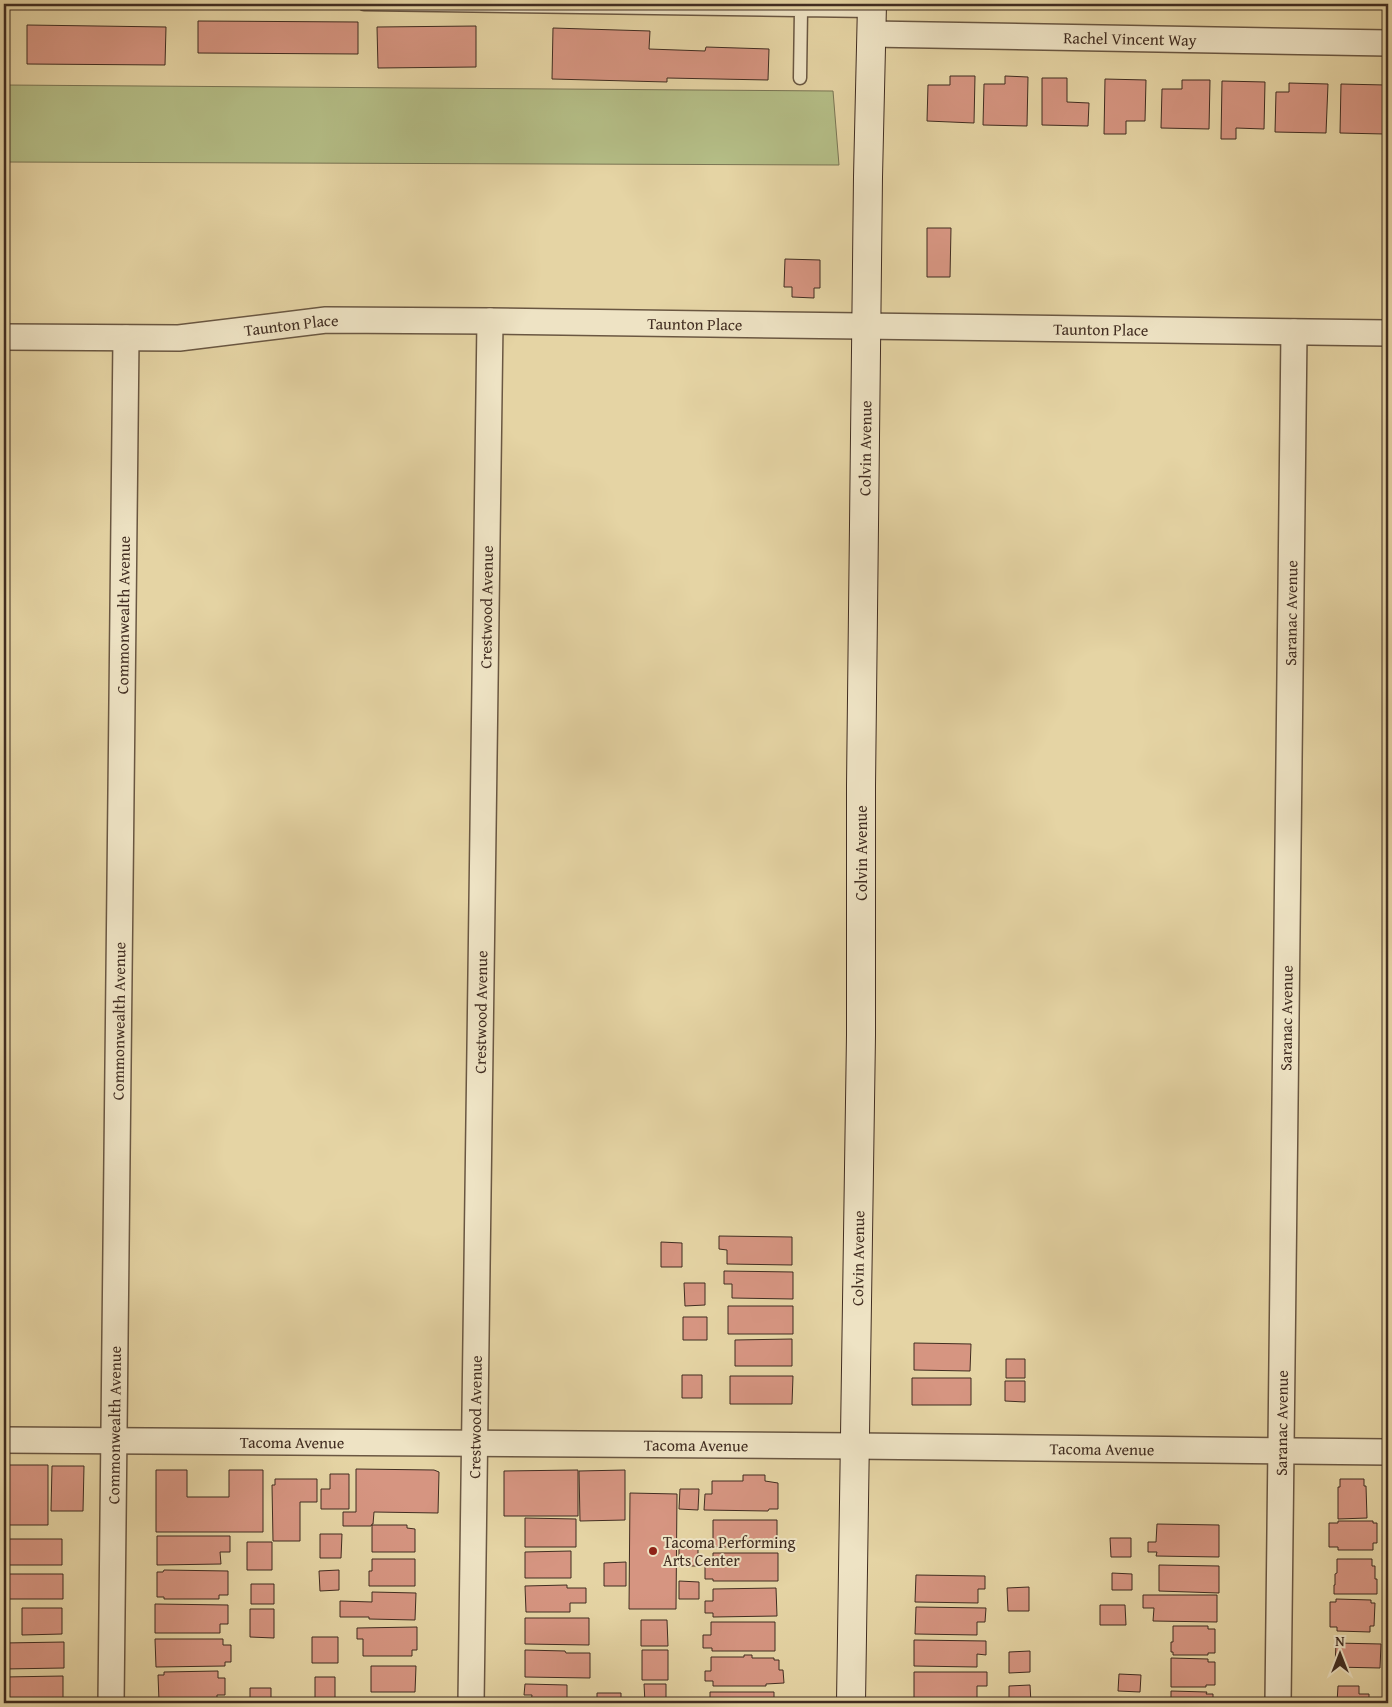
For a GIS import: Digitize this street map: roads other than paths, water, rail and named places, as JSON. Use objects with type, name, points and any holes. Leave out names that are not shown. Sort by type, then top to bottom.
[{"type":"street","name":"Rachel Vincent Way","points":[[872,16],[1388,42]]},
{"type":"street","name":"Colvin Avenue","points":[[851,1703],[861,1025],[861,786],[872,16]]},
{"type":"street","name":"Taunton Place","points":[[4,337],[179,338],[326,320],[1388,333]]},
{"type":"street","name":"Crestwood Avenue","points":[[471,1703],[490,321]]},
{"type":"street","name":"Saranac Avenue","points":[[1278,1703],[1294,332]]},
{"type":"street","name":"Commonwealth Avenue","points":[[111,1703],[126,338]]},
{"type":"street","name":"Tacoma Avenue","points":[[4,1440],[1388,1452]]},
{"type":"lane","points":[[364,4],[801,10],[872,16]]},
{"type":"lane","points":[[800,78],[801,10]]},
{"type":"place","name":"Tacoma Performing Arts Center","points":[[653,1551]]}]
